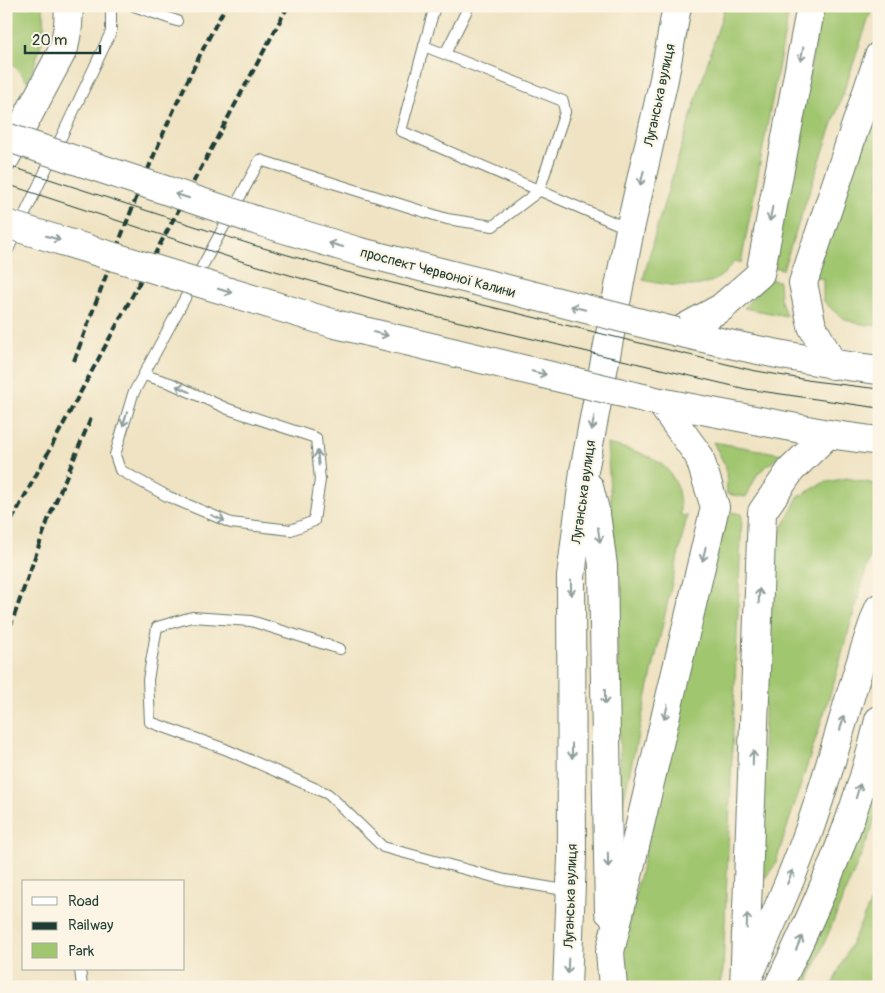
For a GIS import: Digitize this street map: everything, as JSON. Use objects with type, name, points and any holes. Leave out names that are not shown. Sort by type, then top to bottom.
[{"type":"main road","points":[[6,157],[64,48],[69,6]]},
{"type":"main road","name":"Луганська вулиця","points":[[567,987],[572,858],[571,577],[584,471],[630,229],[664,79],[677,6]]},
{"type":"main road","points":[[664,79],[696,6]]},
{"type":"main road","points":[[677,332],[721,308],[760,274],[811,6]]},
{"type":"main road","points":[[833,365],[812,326],[802,283],[879,56]]},
{"type":"main road","name":"проспект Червоної Калини","points":[[6,138],[323,241],[475,283],[751,350],[833,365],[879,370]]},
{"type":"main road","points":[[6,224],[335,324],[660,402],[828,434],[879,441]]},
{"type":"main road","points":[[603,987],[715,507],[699,456],[660,402]]},
{"type":"main road","points":[[744,987],[762,512],[791,470],[828,434]]},
{"type":"main road","points":[[584,471],[596,514],[603,566],[610,952],[614,987]]},
{"type":"main road","points":[[744,987],[804,844],[834,752],[862,652],[879,608]]},
{"type":"main road","points":[[778,987],[827,880],[854,804],[879,720]]},
{"type":"lane","points":[[6,254],[111,32],[111,6]]},
{"type":"lane","points":[[134,6],[156,10],[177,21]]},
{"type":"lane","points":[[436,6],[401,131],[630,229]]},
{"type":"lane","points":[[444,54],[469,6]]},
{"type":"lane","points":[[144,375],[170,383],[228,409],[316,438],[320,480],[314,521],[291,530],[231,524],[167,496],[120,470],[115,455],[133,394],[260,160],[446,219],[493,226],[539,191],[565,112],[563,101],[424,46]]},
{"type":"lane","points":[[340,649],[252,622],[192,617],[157,627],[148,680],[150,722],[225,749],[328,794],[383,847],[505,880],[571,891]]},
{"type":"lane","points":[[80,970],[82,987]]},
{"type":"green space","points":[[6,6],[42,6],[44,15],[43,35],[28,82],[12,63],[6,61]]},
{"type":"green space","points":[[725,6],[790,6],[741,263],[734,261],[726,272],[705,284],[681,286],[643,280],[657,226]]},
{"type":"green space","points":[[822,6],[873,6],[783,269],[773,267]]},
{"type":"green space","points":[[879,86],[879,326],[854,322],[836,313],[823,300],[823,279],[814,277]]},
{"type":"green space","points":[[768,279],[779,281],[780,298],[786,316],[744,308]]},
{"type":"green space","points":[[713,442],[782,454],[758,473],[746,497],[727,494],[726,467]]},
{"type":"green space","points":[[607,444],[637,452],[661,464],[676,483],[680,515],[687,516],[621,811],[616,579]]},
{"type":"green space","points":[[847,478],[879,485],[879,525],[834,682],[775,865],[765,878],[760,871],[769,531],[780,533],[798,497],[823,483]]},
{"type":"green space","points":[[725,511],[742,514],[723,971],[719,987],[625,987],[620,959]]},
{"type":"green space","points":[[879,765],[879,805],[871,831],[806,987],[793,987]]},
{"type":"green space","points":[[879,882],[879,987],[831,987],[874,895]]},
{"type":"tram line","points":[[6,165],[253,245],[347,272],[751,370],[813,381],[879,389]]},
{"type":"tram line","points":[[6,184],[244,262],[426,314],[746,389],[879,408]]},
{"type":"railway","points":[[74,361],[125,226],[162,136],[203,49],[226,6]]},
{"type":"railway","points":[[6,531],[288,6]]},
{"type":"railway","points":[[6,639],[48,520],[91,418]]}]
